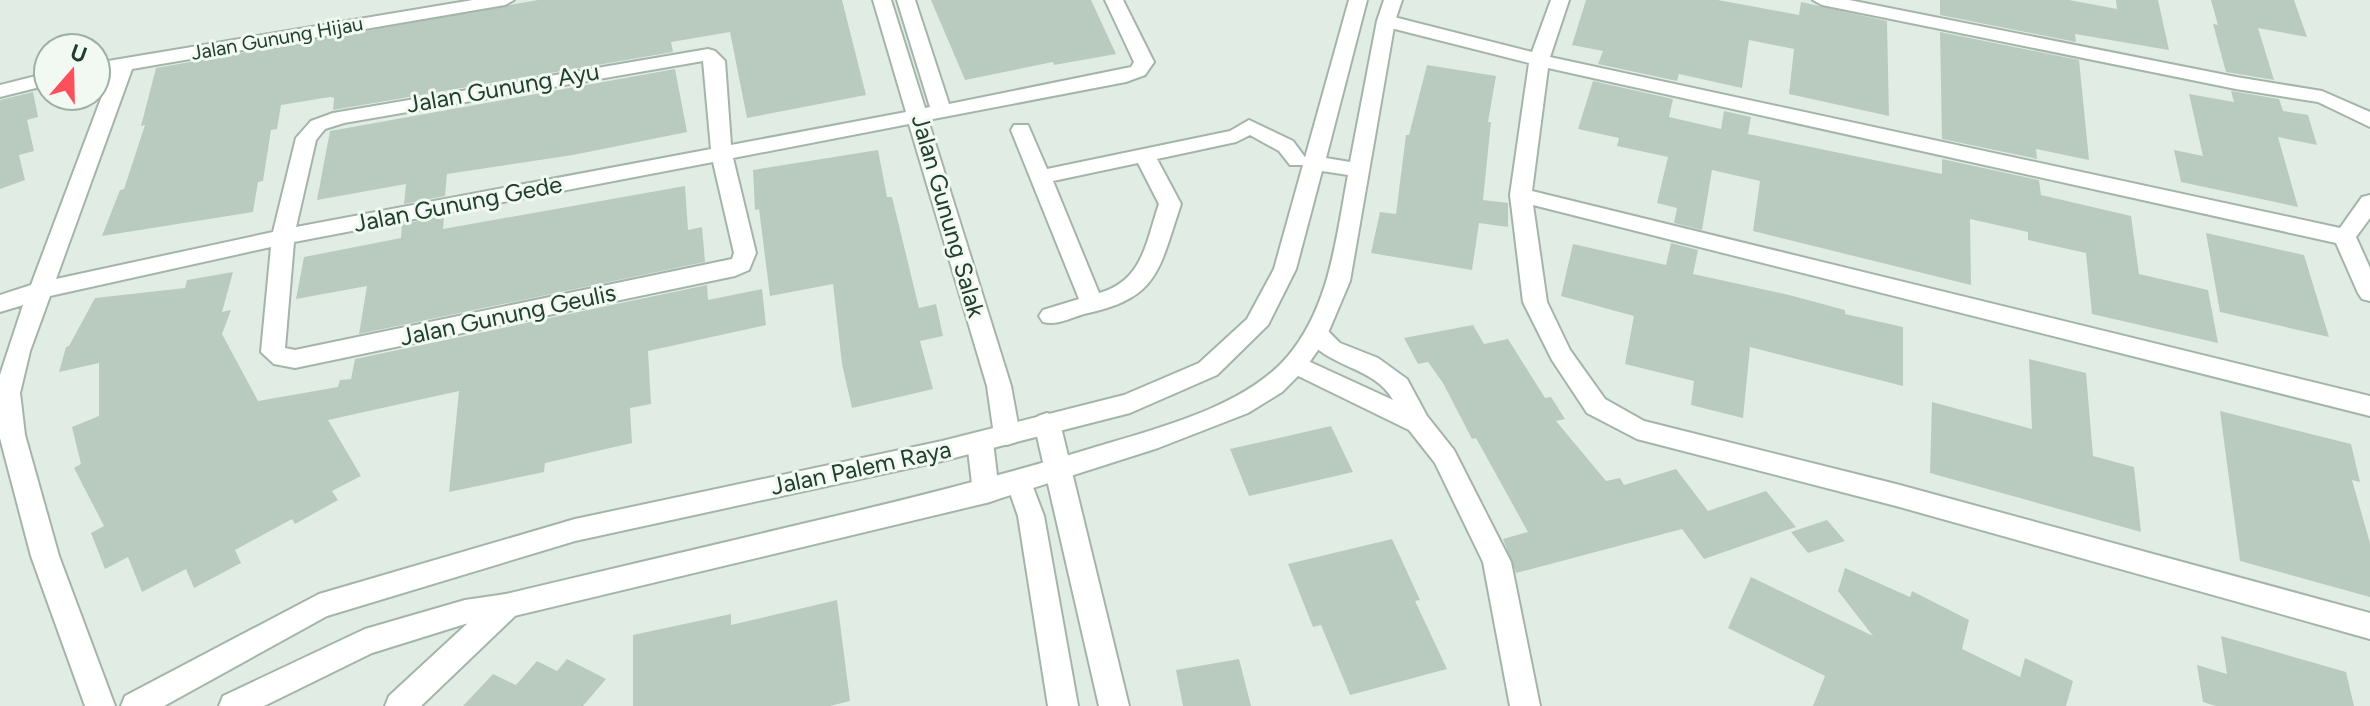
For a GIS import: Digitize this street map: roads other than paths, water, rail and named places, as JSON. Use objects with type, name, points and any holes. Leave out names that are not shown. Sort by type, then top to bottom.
[{"type":"street","name":"Jalan Gunung Hijau","points":[[112,66],[505,0]]},
{"type":"street","name":"Jalan Gunung Salak","points":[[882,0],[930,112]]},
{"type":"street","name":"Jalan Gunung Salak","points":[[906,0],[930,112],[999,386],[1007,435]]},
{"type":"street","name":"Jalan Gunung Gede","points":[[0,304],[42,290],[283,237],[1133,74],[1144,62],[1114,0]]},
{"type":"street","name":"Jalan Palem Raya","points":[[136,706],[319,606],[575,530],[980,442],[1130,403],[1208,369],[1256,325],[1285,269],[1306,162],[1358,0]]},
{"type":"street","points":[[1560,0],[1539,60],[1521,195],[1535,302],[1560,354],[1596,406],[1637,429],[1896,495],[2370,626]]},
{"type":"street","points":[[1822,0],[2236,83],[2322,97],[2352,109],[2370,121]]},
{"type":"street","points":[[234,706],[365,642],[465,612],[506,606],[986,492],[1149,441],[1239,406],[1273,385],[1295,364],[1317,334],[1339,281],[1390,10],[1539,60],[2345,237]]},
{"type":"street","name":"Jalan Gunung Ayu","points":[[283,237],[306,138],[318,125],[340,117],[681,57],[708,55],[715,61],[721,151]]},
{"type":"street","points":[[100,706],[45,556],[12,435],[8,393],[18,351],[124,64]]},
{"type":"street","points":[[0,91],[32,83]]},
{"type":"street","points":[[1021,130],[1093,306]]},
{"type":"street","points":[[1040,177],[1243,131],[1280,159],[1359,170]]},
{"type":"street","name":"Jalan Gunung Geulis","points":[[283,237],[273,352],[283,358],[295,359],[727,270],[741,264],[745,253],[721,151]]},
{"type":"street","points":[[1051,316],[1125,294],[1146,274],[1170,204],[1144,154]]},
{"type":"street","points":[[1521,195],[2370,406]]},
{"type":"street","points":[[2345,237],[2370,202]]},
{"type":"street","points":[[2345,237],[2370,293]]},
{"type":"street","points":[[1317,334],[1332,349],[1376,369],[1398,386],[1418,423],[1445,457],[1497,562],[1525,706]]},
{"type":"street","points":[[1295,364],[1418,423]]},
{"type":"street","points":[[1047,423],[1114,706]]},
{"type":"street","points":[[980,442],[986,492]]},
{"type":"street","points":[[1019,481],[1031,516],[1063,706]]},
{"type":"street","points":[[400,706],[506,606]]}]
